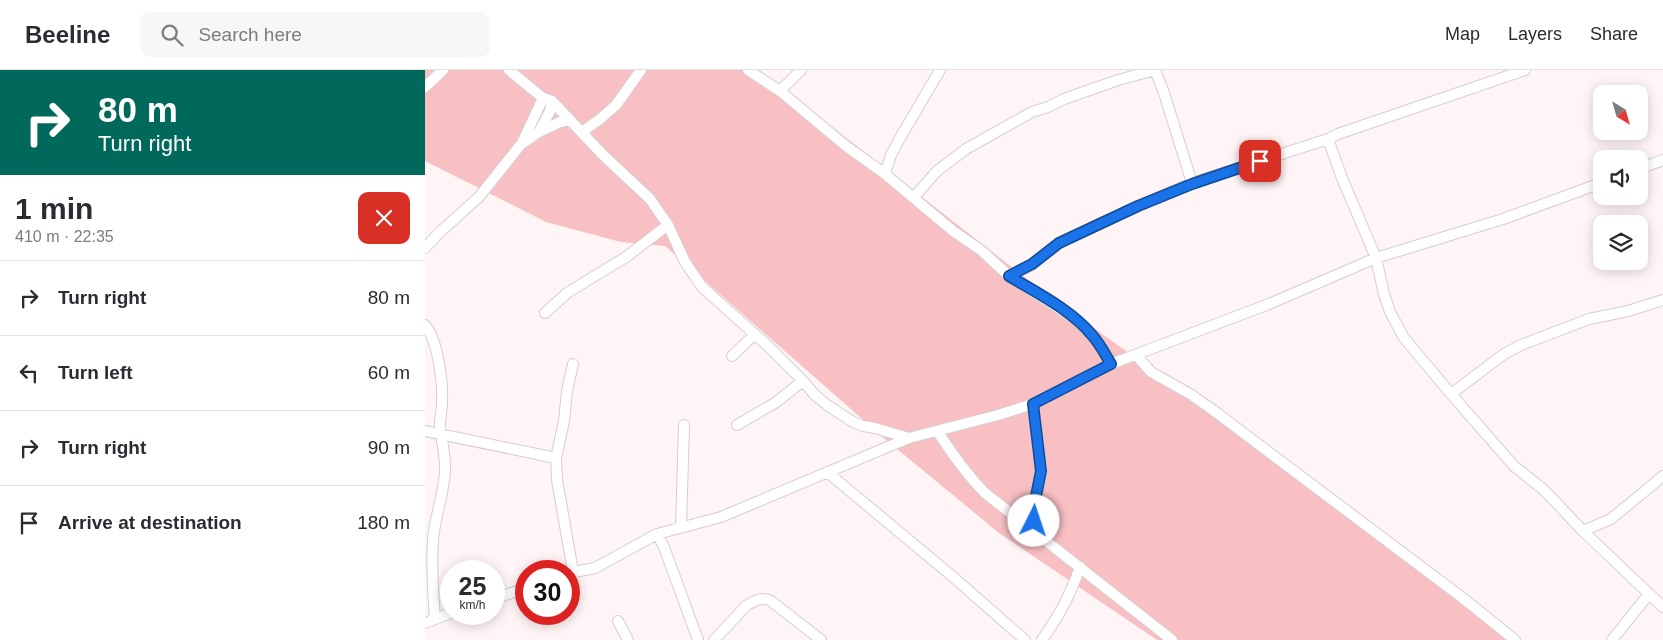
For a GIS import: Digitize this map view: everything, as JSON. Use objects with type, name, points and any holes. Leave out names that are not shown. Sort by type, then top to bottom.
[{"type":"street","points":[[425,87],[443,70]]},
{"type":"street","points":[[509,70],[548,100],[602,154],[639,187],[668,225],[685,262],[702,287],[755,334],[815,394],[827,405],[853,422],[909,438]]},
{"type":"street","points":[[582,132],[616,105],[641,70]]},
{"type":"street","points":[[748,70],[780,92],[846,146],[885,174],[953,230],[982,251],[1009,276],[1057,305],[1071,316],[1090,333],[1100,345],[1111,364]]},
{"type":"street","points":[[780,92],[801,70]]},
{"type":"street","points":[[885,174],[891,155],[940,70]]},
{"type":"street","points":[[914,197],[937,171],[966,149],[1032,112],[1118,80],[1155,70],[1192,184]]},
{"type":"street","points":[[1009,276],[1032,264],[1059,243],[1138,206],[1192,184],[1525,70]]},
{"type":"street","points":[[539,132],[550,112],[548,100]]},
{"type":"street","points":[[425,248],[479,197],[522,143],[548,100]]},
{"type":"street","points":[[522,143],[539,132],[560,122],[570,120]]},
{"type":"street","points":[[1328,139],[1342,178],[1376,258],[1390,312],[1404,338],[1514,466],[1544,490],[1583,531],[1663,607]]},
{"type":"street","points":[[1648,166],[1663,160]]},
{"type":"street","points":[[580,570],[595,568],[657,534],[721,517],[909,438],[1033,404],[1111,364],[1269,304],[1376,258],[1503,219],[1593,186]]},
{"type":"street","points":[[545,313],[567,293],[626,257],[668,225]]},
{"type":"street","points":[[1451,394],[1504,354],[1521,345],[1589,319],[1628,311],[1663,300]]},
{"type":"street","points":[[425,325],[429,329],[435,345],[441,374],[442,402],[440,424],[445,470],[441,499],[435,519],[431,575],[435,619]]},
{"type":"street","points":[[732,356],[755,334]]},
{"type":"street","points":[[1136,356],[1151,372],[1190,394],[1213,410],[1464,599],[1515,640]]},
{"type":"street","points":[[569,560],[555,458],[564,421],[567,391],[573,364]]},
{"type":"street","points":[[737,425],[775,403],[803,381]]},
{"type":"street","points":[[1033,404],[1041,471],[1033,511],[1034,521],[1039,534]]},
{"type":"street","points":[[681,528],[684,425]]},
{"type":"street","points":[[425,431],[555,458]]},
{"type":"street","points":[[937,431],[970,478],[985,493],[1172,640]]},
{"type":"street","points":[[827,472],[952,576],[1025,640]]},
{"type":"street","points":[[1583,531],[1611,519],[1663,476]]},
{"type":"street","points":[[657,534],[698,640]]},
{"type":"street","points":[[1042,640],[1061,613],[1080,567]]},
{"type":"street","points":[[1611,640],[1649,594]]},
{"type":"street","points":[[714,640],[746,606],[762,598],[767,598],[821,640]]},
{"type":"street","points":[[425,623],[440,617]]},
{"type":"street","points":[[618,621],[628,640]]},
{"type":"shaded area","points":[[425,70],[759,70],[1045,293],[1190,397],[1509,640],[1157,640],[999,533],[885,439],[665,246],[621,242],[546,222],[425,161]]},
{"type":"route","points":[[1034,521],[1034,503],[1041,471],[1033,404],[1111,364],[1100,345],[1071,316],[1057,305],[1009,276],[1032,264],[1059,243],[1138,206],[1192,184],[1260,161]]}]
